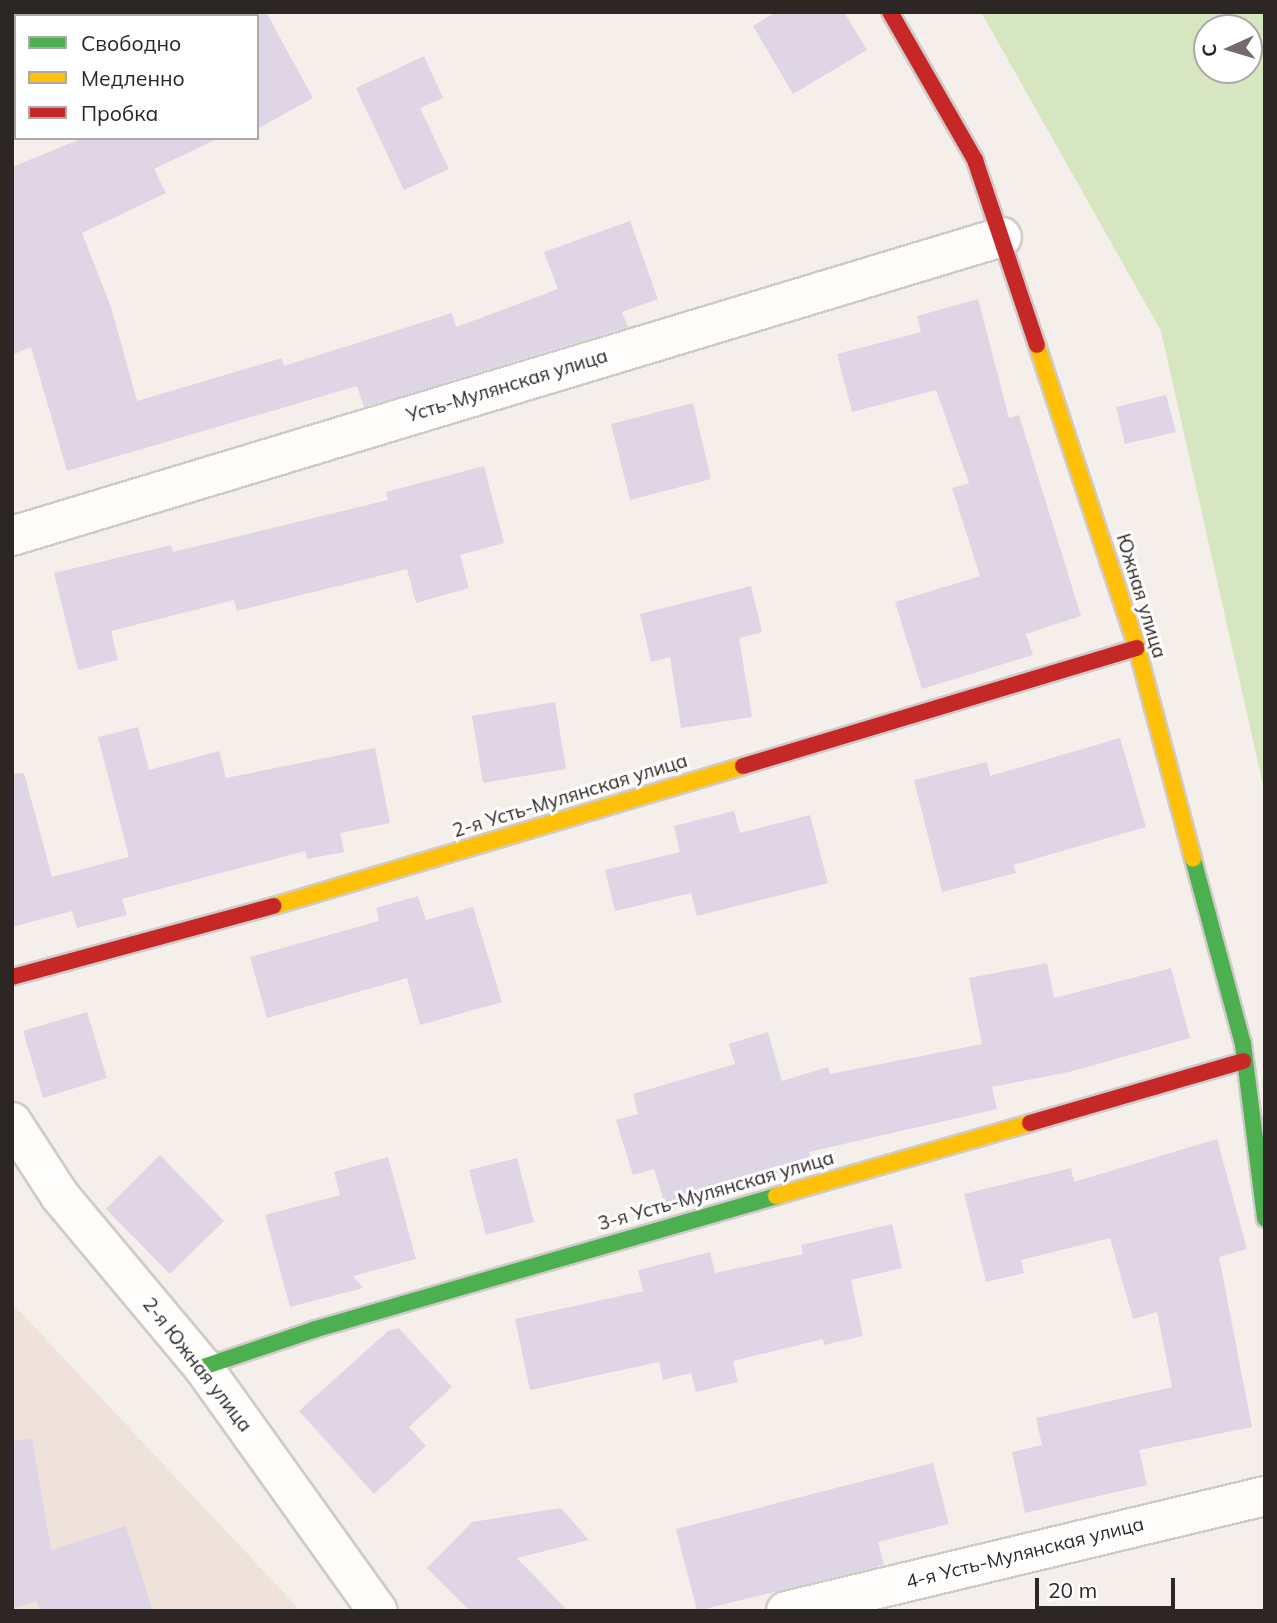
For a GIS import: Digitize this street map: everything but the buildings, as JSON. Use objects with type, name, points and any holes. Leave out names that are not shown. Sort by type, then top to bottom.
[{"type":"street","name":"Южная улица","points":[[890,12],[975,160],[1137,648],[1250,1048],[1265,1219]]},
{"type":"street","name":"Усть-Мулянская улица","points":[[12,536],[1002,237]]},
{"type":"street","name":"2-я Усть-Мулянская улица","points":[[12,976],[239,917],[1137,648]]},
{"type":"street","name":"3-я Усть-Мулянская улица","points":[[203,1367],[316,1329],[1250,1048]]},
{"type":"street","name":"2-я Южная улица","points":[[12,1122],[60,1196],[203,1367],[378,1611]]},
{"type":"street","name":"4-я Усть-Мулянская улица","points":[[786,1611],[1265,1496]]},
{"type":"shaded area","points":[[12,1303],[301,1611],[12,1611]]},
{"type":"green space","points":[[981,12],[1265,12],[1265,794],[1161,331]]},
{"type":"traffic: fast","points":[[1193,859],[1243,1044],[1265,1219]]},
{"type":"traffic: fast","points":[[203,1367],[316,1329],[776,1196]]},
{"type":"traffic: slow","points":[[1037,345],[1137,648],[1193,859]]},
{"type":"traffic: slow","points":[[274,906],[743,766]]},
{"type":"traffic: slow","points":[[776,1196],[1030,1123]]},
{"type":"traffic: jam","points":[[890,12],[975,160],[1037,345]]},
{"type":"traffic: jam","points":[[743,766],[1137,648]]},
{"type":"traffic: jam","points":[[12,977],[274,906]]},
{"type":"traffic: jam","points":[[1030,1123],[1243,1061]]}]
